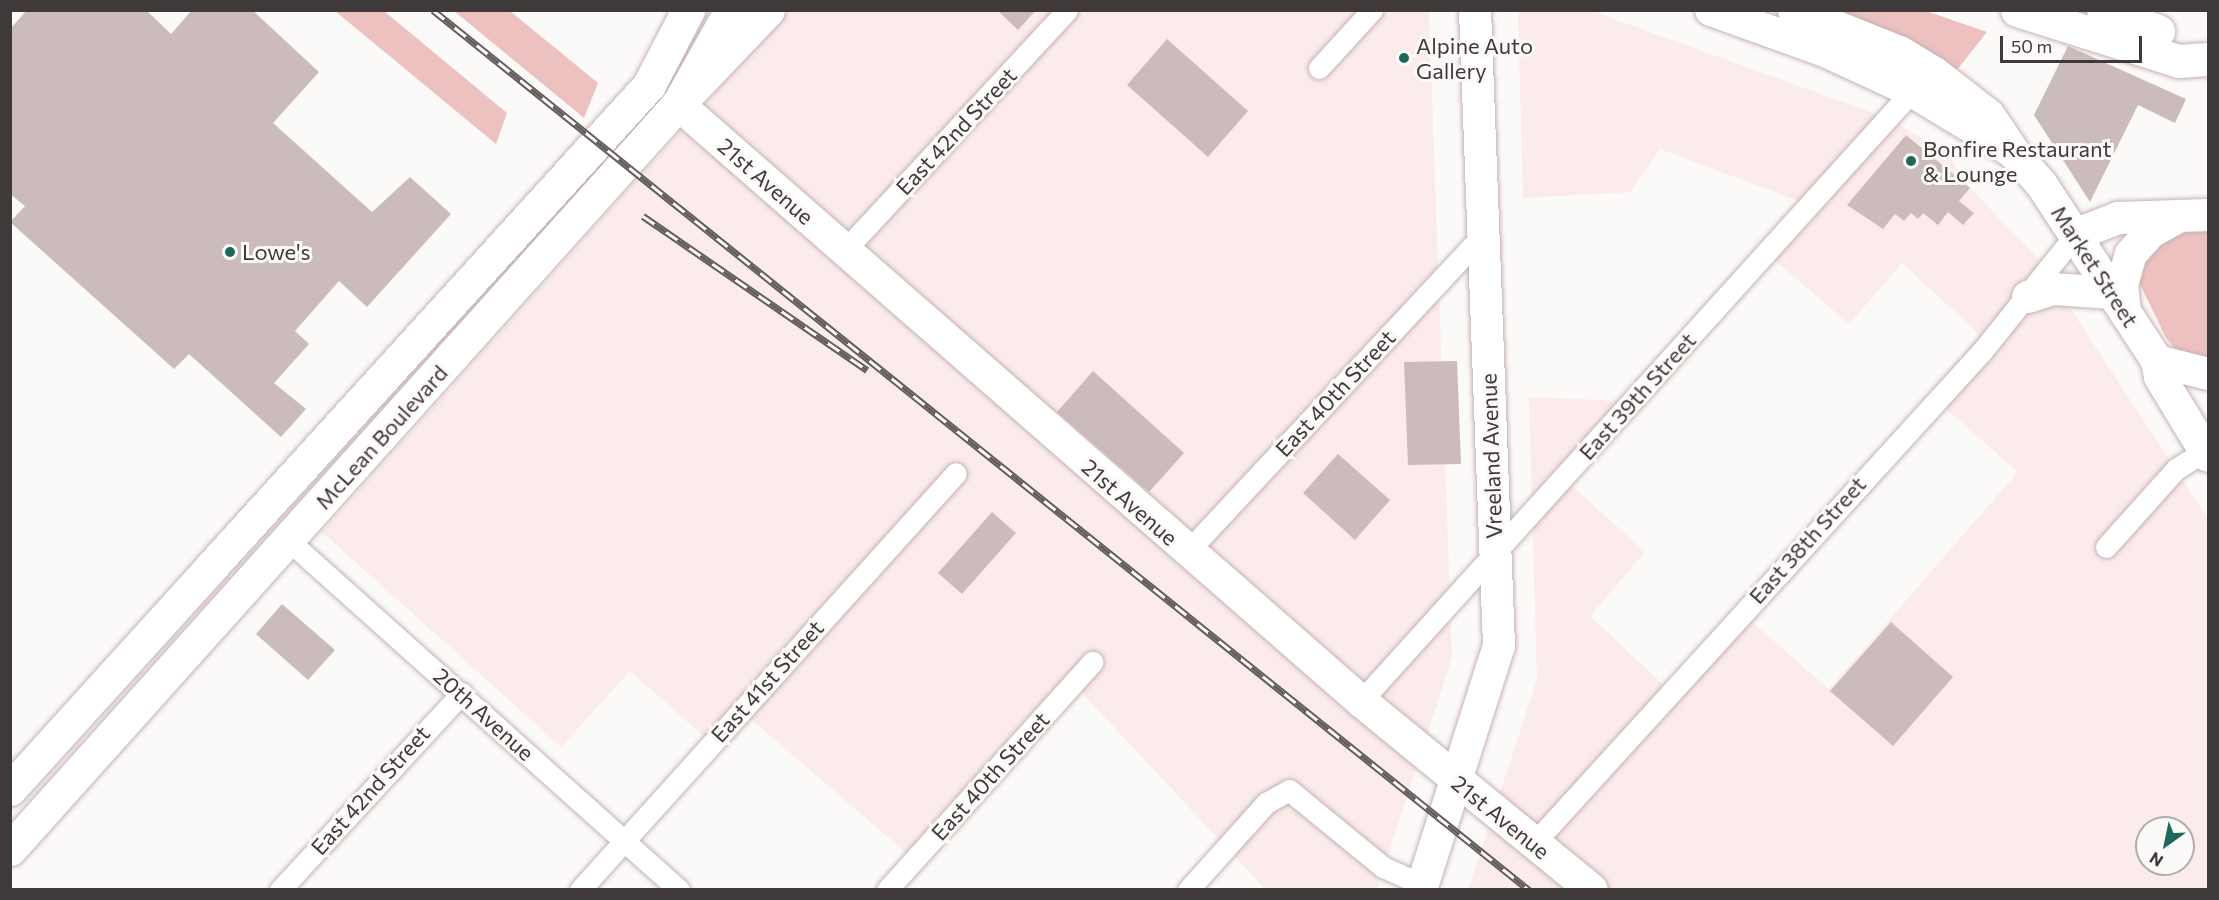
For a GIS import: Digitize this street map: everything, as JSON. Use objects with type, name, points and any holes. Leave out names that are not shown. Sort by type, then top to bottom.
[{"type":"main road","points":[[614,120],[648,62],[669,10]]},
{"type":"main road","name":"McLean Boulevard","points":[[10,789],[614,120],[649,85],[688,10]]},
{"type":"main road","name":"McLean Boulevard","points":[[10,849],[678,104],[731,10]]},
{"type":"main road","points":[[678,104],[768,10]]},
{"type":"main road","name":"Vreeland Avenue","points":[[1422,887],[1499,646],[1474,10]]},
{"type":"main road","name":"Market Street","points":[[1711,10],[1825,51],[1912,91],[2013,152],[2075,235],[2157,361],[2160,377],[2207,452]]},
{"type":"main road","points":[[1794,10],[1899,52],[1935,73],[1988,115],[2013,152]]},
{"type":"main road","points":[[2017,10],[2179,61],[2208,59]]},
{"type":"main road","points":[[2103,10],[2208,49]]},
{"type":"main road","name":"21st Avenue","points":[[678,104],[1361,701],[1457,782],[1592,890]]},
{"type":"main road","points":[[2075,235],[2118,218],[2176,218],[2208,215]]},
{"type":"main road","points":[[2028,297],[2053,289],[2119,303],[2132,254],[2151,232],[2176,218]]},
{"type":"main road","points":[[2157,361],[2208,374]]},
{"type":"street","name":"East 42nd Street","points":[[845,250],[1066,10]]},
{"type":"street","points":[[1319,68],[1372,10]]},
{"type":"street","name":"East 39th Street","points":[[1361,701],[1912,91]]},
{"type":"street","name":"East 40th Street","points":[[1188,551],[1483,235]]},
{"type":"street","name":"East 38th Street","points":[[1534,843],[2028,297],[2041,272],[2075,235]]},
{"type":"street","points":[[2106,547],[2176,469],[2207,452]]},
{"type":"street","name":"East 41st Street","points":[[579,890],[956,473]]},
{"type":"street","name":"20th Avenue","points":[[288,540],[462,693],[679,890]]},
{"type":"street","name":"East 40th Street","points":[[887,890],[1092,662]]},
{"type":"street","name":"East 42nd Street","points":[[280,890],[462,693]]},
{"type":"street","points":[[1188,890],[1271,798],[1289,790],[1383,867],[1422,887]]},
{"type":"shaded area","points":[[335,11],[384,11],[507,113],[496,144]]},
{"type":"shaded area","points":[[454,11],[510,11],[598,83],[584,118]]},
{"type":"shaded area","points":[[788,11],[1429,11],[1452,657],[1377,889],[1265,889],[1071,681],[912,858],[738,708],[708,740],[630,671],[561,747],[322,532]]},
{"type":"shaded area","points":[[1518,11],[1592,11],[1890,119],[1949,156],[1969,187],[2036,256],[2208,519],[2208,889],[1468,890],[1537,680],[1529,397],[1624,401],[1559,474],[1645,552],[1590,616],[1669,690],[1739,611],[1829,689],[2018,472],[1929,394],[1980,335],[1902,263],[1849,324],[1763,250],[1804,203],[1660,149],[1630,192],[1523,198]]},
{"type":"shaded area","points":[[1830,11],[1926,11],[1987,32],[1953,75]]},
{"type":"shaded area","points":[[2208,231],[2208,364],[2176,350],[2166,338],[2135,274],[2138,259],[2175,233]]},
{"type":"building","name":"Lowe's","points":[[27,10],[146,10],[171,34],[192,10],[252,10],[319,72],[273,123],[372,212],[410,177],[451,214],[367,307],[339,281],[295,331],[309,344],[274,383],[306,409],[281,437],[189,354],[174,369],[10,222],[25,206],[10,194],[10,29]]},
{"type":"building","points":[[997,10],[1036,10],[1018,30]]},
{"type":"building","points":[[1167,39],[1248,111],[1208,157],[1127,85]]},
{"type":"building","points":[[2068,46],[2186,99],[2175,123],[2138,105],[2090,202],[2034,115]]},
{"type":"building","name":"Bonfire Restaurant & Lounge","points":[[1906,135],[1970,188],[1959,201],[1974,213],[1963,225],[1948,212],[1938,225],[1923,213],[1918,219],[1911,213],[1904,221],[1895,214],[1883,229],[1847,205]]},
{"type":"building","points":[[1457,361],[1461,464],[1408,465],[1404,362]]},
{"type":"building","points":[[1093,371],[1184,453],[1149,492],[1057,412]]},
{"type":"building","points":[[1338,454],[1390,500],[1355,540],[1303,493]]},
{"type":"building","points":[[992,512],[1016,533],[962,594],[938,573]]},
{"type":"building","points":[[282,604],[335,650],[308,680],[256,634]]},
{"type":"building","points":[[1891,622],[1953,677],[1893,746],[1830,691]]},
{"type":"railway","points":[[433,10],[1529,890]]},
{"type":"railway","points":[[643,216],[867,370]]},
{"type":"place","name":"Alpine Auto Gallery","points":[[1404,58]]},
{"type":"place","name":"Bonfire Restaurant & Lounge","points":[[1911,161]]},
{"type":"place","name":"Lowe's","points":[[230,252]]}]
